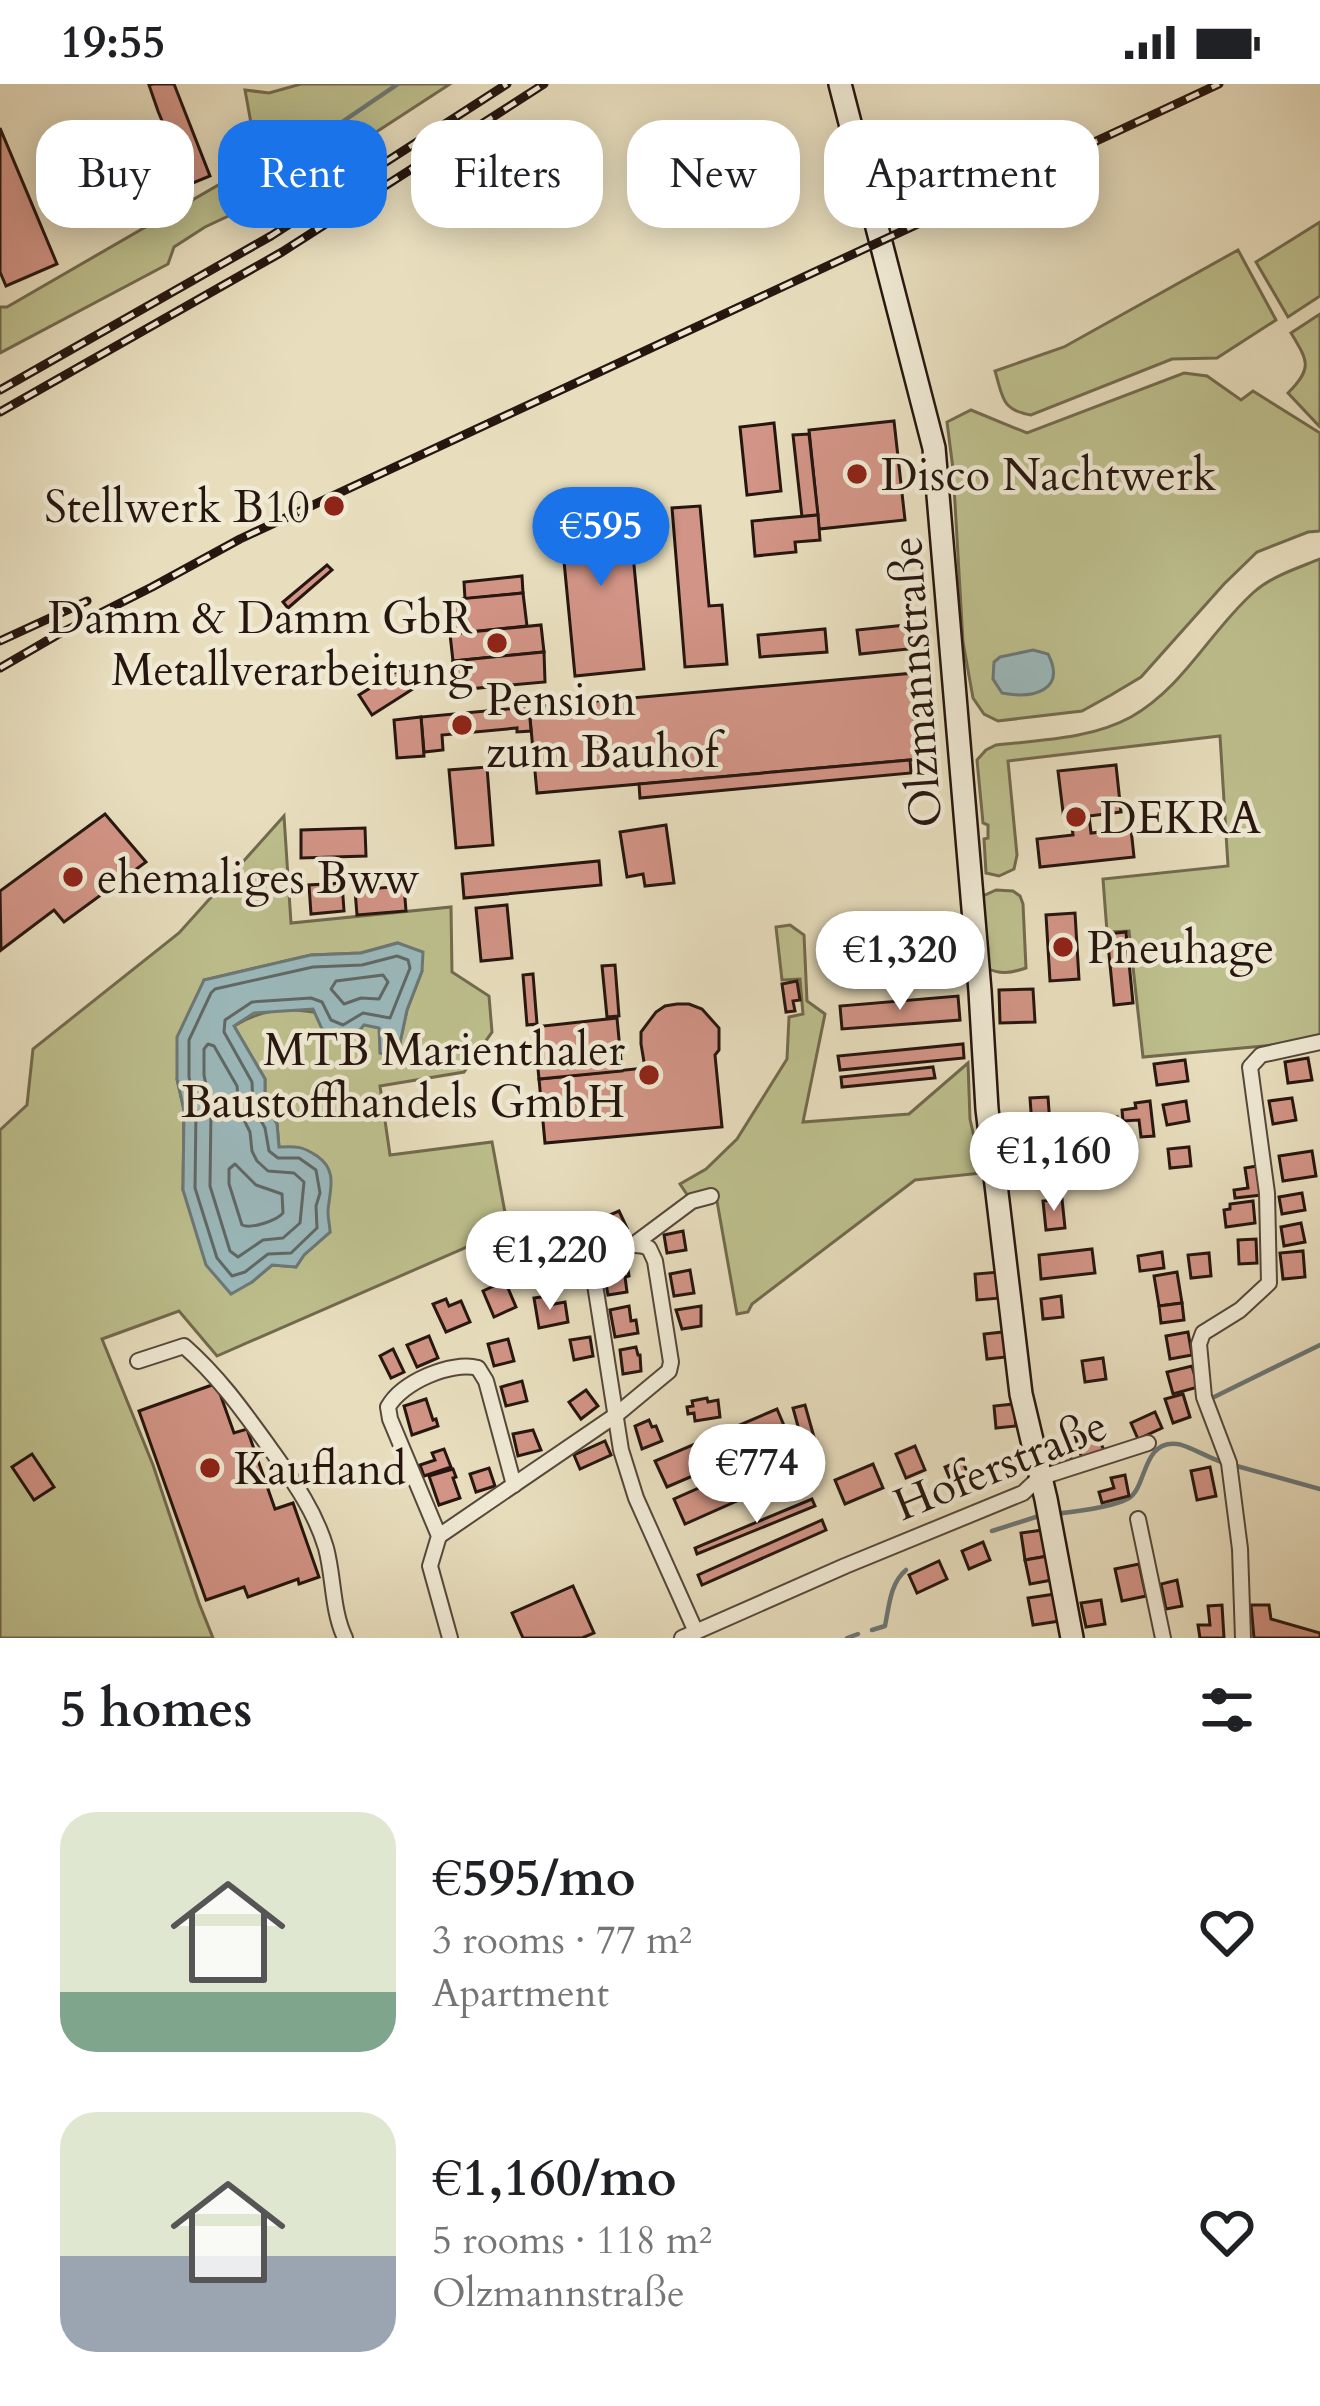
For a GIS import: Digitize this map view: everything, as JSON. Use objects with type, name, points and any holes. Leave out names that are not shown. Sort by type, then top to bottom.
[{"type":"main road","name":"Olzmannstraße","points":[[840,84],[934,448],[986,1102],[1021,1394],[1072,1638]]},
{"type":"street","points":[[1243,1638],[1240,1549],[1229,1466],[1204,1396],[1199,1344],[1203,1334],[1240,1310],[1269,1283],[1267,1193],[1250,1067],[1261,1054],[1320,1042]]},
{"type":"street","points":[[558,1272],[637,1242],[692,1201],[711,1196]]},
{"type":"street","points":[[450,1638],[430,1566],[439,1536],[616,1415],[668,1371],[671,1362],[655,1261],[650,1248],[637,1242]]},
{"type":"street","points":[[591,1259],[622,1450],[689,1635]]},
{"type":"street","points":[[138,1361],[184,1346],[213,1372],[315,1516],[345,1638]]},
{"type":"street","points":[[439,1536],[390,1419],[388,1407],[395,1394],[420,1379],[465,1365],[478,1368],[487,1381],[514,1485]]},
{"type":"street","name":"Hoferstraße","points":[[689,1635],[1148,1443]]},
{"type":"street","points":[[1138,1519],[1163,1638]]},
{"type":"green space","points":[[301,84],[450,84],[387,125],[387,120],[250,120],[245,90],[269,93]]},
{"type":"green space","points":[[218,185],[218,221],[174,247],[168,264],[0,353],[0,307],[144,228],[194,228],[194,199]]},
{"type":"green space","points":[[1320,222],[1320,296],[1288,317],[1256,262]]},
{"type":"green space","points":[[1238,250],[1276,320],[1217,358],[1172,359],[1031,415],[1014,410],[1005,401],[995,371],[1064,347]]},
{"type":"green space","points":[[1320,314],[1320,427],[1288,393],[1305,364],[1291,333]]},
{"type":"green space","points":[[1184,373],[1207,376],[1241,400],[1253,391],[1320,433],[1320,531],[1257,552],[1141,677],[1082,711],[998,721],[984,714],[973,698],[963,642],[947,422],[971,410],[1027,433]]},
{"type":"green space","points":[[1320,559],[1320,1038],[1143,1057],[1129,931],[1107,932],[1103,879],[1228,866],[1220,736],[1008,761],[1017,855],[1014,869],[999,876],[986,873],[988,825],[983,823],[977,760],[996,745],[1083,734],[1131,717],[1182,675],[1254,592]]},
{"type":"green space","points":[[284,816],[291,923],[451,907],[452,972],[489,996],[492,1032],[464,1072],[380,1086],[390,1155],[492,1142],[508,1229],[217,1356],[179,1311],[102,1339],[153,1465],[213,1638],[0,1638],[0,1130],[27,1105],[33,1049],[179,933]],"holes":[[[397,943],[422,971],[397,1056],[379,1028],[323,1014],[270,1012],[234,1026],[265,1079],[265,1103],[277,1124],[279,1147],[330,1232],[296,1267],[272,1265],[252,1282],[183,1190],[184,1110],[177,1079],[204,980],[311,955],[361,953]]]},
{"type":"green space","points":[[996,890],[1020,896],[1026,968],[996,972],[987,968],[980,905],[983,896]]},
{"type":"green space","points":[[790,925],[804,935],[807,1001],[825,1014],[803,1122],[909,1114],[968,1063],[970,1119],[982,1173],[915,1180],[752,1304],[748,1312],[737,1314],[715,1190],[688,1196],[680,1184],[706,1169],[737,1139],[787,1059],[789,1017],[803,1014],[800,979],[782,980],[776,927]]},
{"type":"water","points":[[1033,650],[1048,654],[1053,667],[1050,684],[1025,695],[1002,693],[993,679],[994,662]]},
{"type":"water","points":[[398,943],[423,952],[397,1057],[380,1053],[379,1028],[364,1025],[351,1041],[322,1029],[313,1009],[254,1013],[234,1026],[265,1079],[265,1103],[277,1124],[279,1147],[299,1147],[317,1156],[328,1168],[331,1182],[330,1232],[296,1267],[272,1265],[231,1294],[206,1265],[183,1190],[184,1110],[177,1079],[177,1037],[204,980],[311,955],[361,953]]},
{"type":"building","points":[[174,84],[188,120],[162,120],[149,85]]},
{"type":"building","points":[[0,128],[36,214],[36,228],[42,228],[57,264],[6,286],[0,272]]},
{"type":"building","points":[[194,135],[210,176],[194,183]]},
{"type":"building","name":"Disco Nachtwerk","points":[[894,421],[905,520],[819,529],[809,430]]},
{"type":"building","points":[[774,423],[781,491],[747,495],[740,427]]},
{"type":"building","points":[[809,434],[818,515],[802,517],[793,435]]},
{"type":"building","points":[[628,503],[644,669],[575,676],[559,509]]},
{"type":"building","points":[[700,506],[709,606],[722,605],[727,664],[685,667],[672,508]]},
{"type":"building","points":[[818,515],[820,540],[795,542],[796,552],[755,556],[752,521]]},
{"type":"building","points":[[327,565],[332,570],[288,608],[283,602]]},
{"type":"building","points":[[522,576],[523,593],[465,599],[464,582]]},
{"type":"building","points":[[523,593],[527,626],[450,634],[447,600]]},
{"type":"building","points":[[916,624],[918,648],[860,654],[857,630]]},
{"type":"building","name":"Damm & Damm GbR Metallverarbeitung","points":[[541,625],[544,652],[453,661],[450,634]]},
{"type":"building","points":[[825,629],[827,652],[760,657],[758,635]]},
{"type":"building","points":[[544,652],[545,682],[456,690],[453,661]]},
{"type":"building","points":[[407,665],[419,685],[372,715],[359,695]]},
{"type":"building","points":[[915,673],[922,759],[537,793],[529,707]]},
{"type":"building","points":[[529,707],[531,731],[517,732],[517,728],[442,735],[443,750],[424,752],[421,717]]},
{"type":"building","points":[[421,717],[424,756],[397,758],[394,720]]},
{"type":"building","points":[[910,760],[911,773],[640,798],[639,784]]},
{"type":"building","name":"DEKRA","points":[[1116,765],[1121,812],[1089,816],[1091,833],[1131,829],[1134,857],[1040,867],[1037,839],[1073,835],[1071,819],[1064,820],[1058,771]]},
{"type":"building","points":[[487,767],[493,845],[456,848],[449,770]]},
{"type":"building","name":"ehemaliges Bww","points":[[105,814],[146,862],[64,922],[54,910],[1,950],[0,891]]},
{"type":"building","points":[[666,825],[674,883],[645,886],[643,874],[627,877],[620,832]]},
{"type":"building","points":[[365,828],[366,856],[301,858],[301,830]]},
{"type":"building","points":[[599,861],[601,885],[464,898],[462,874]]},
{"type":"building","points":[[342,883],[344,911],[311,914],[309,885]]},
{"type":"building","points":[[404,886],[406,911],[357,915],[355,890]]},
{"type":"building","points":[[507,905],[512,958],[481,961],[476,908]]},
{"type":"building","name":"Pneuhage","points":[[1075,913],[1079,979],[1050,981],[1046,915]]},
{"type":"building","points":[[1126,932],[1133,1003],[1114,1005],[1107,934]]},
{"type":"building","points":[[615,965],[619,1016],[607,1017],[602,966]]},
{"type":"building","points":[[533,974],[537,1024],[527,1025],[523,975]]},
{"type":"building","points":[[797,981],[800,1000],[793,1001],[795,1011],[786,1012],[782,984]]},
{"type":"building","points":[[1033,989],[1035,1022],[1000,1023],[999,990]]},
{"type":"building","points":[[958,996],[960,1020],[842,1029],[840,1006]]},
{"type":"building","name":"MTB Marienthaler Baustoffhandels GmbH","points":[[677,1004],[702,1009],[719,1028],[715,1055],[722,1127],[545,1143],[539,1079],[645,1068],[641,1032],[656,1012]]},
{"type":"building","points":[[617,1018],[622,1071],[539,1079],[534,1027]]},
{"type":"building","points":[[963,1044],[964,1058],[840,1070],[838,1056]]},
{"type":"building","points":[[1308,1058],[1312,1080],[1288,1083],[1285,1062]]},
{"type":"building","points":[[1185,1060],[1188,1081],[1157,1085],[1154,1064]]},
{"type":"building","points":[[933,1067],[935,1078],[842,1087],[841,1077]]},
{"type":"building","points":[[1048,1097],[1050,1125],[1032,1126],[1030,1098]]},
{"type":"building","points":[[1292,1098],[1296,1120],[1273,1124],[1269,1101]]},
{"type":"building","points":[[1150,1101],[1154,1136],[1141,1137],[1139,1120],[1123,1121],[1122,1110]]},
{"type":"building","points":[[1186,1101],[1189,1121],[1167,1125],[1163,1105]]},
{"type":"building","points":[[1117,1117],[1121,1160],[1102,1162],[1097,1119]]},
{"type":"building","points":[[1189,1147],[1191,1166],[1170,1168],[1168,1149]]},
{"type":"building","points":[[1043,1149],[1046,1179],[1027,1181],[1024,1151]]},
{"type":"building","points":[[1312,1151],[1316,1176],[1283,1181],[1279,1156]]},
{"type":"building","points":[[1257,1166],[1262,1195],[1235,1198],[1234,1190],[1248,1188],[1245,1168]]},
{"type":"building","points":[[1302,1193],[1305,1210],[1282,1214],[1279,1197]]},
{"type":"building","points":[[1062,1199],[1065,1228],[1046,1230],[1043,1201]]},
{"type":"building","points":[[1253,1201],[1255,1223],[1226,1227],[1224,1210],[1230,1204]]},
{"type":"building","points":[[619,1211],[627,1228],[606,1237],[598,1220]]},
{"type":"building","points":[[1301,1223],[1305,1242],[1284,1246],[1281,1227]]},
{"type":"building","points":[[581,1226],[589,1245],[568,1254],[560,1235]]},
{"type":"building","points":[[683,1231],[686,1250],[667,1253],[664,1235]]},
{"type":"building","points":[[1256,1239],[1257,1263],[1239,1264],[1238,1240]]},
{"type":"building","points":[[1092,1249],[1095,1273],[1041,1279],[1039,1255]]},
{"type":"building","points":[[1303,1251],[1305,1277],[1283,1279],[1280,1253]]},
{"type":"building","points":[[1162,1252],[1164,1268],[1140,1271],[1138,1256]]},
{"type":"building","points":[[531,1253],[545,1275],[526,1283],[516,1259]]},
{"type":"building","points":[[1209,1253],[1211,1276],[1191,1278],[1188,1255]]},
{"type":"building","points":[[627,1263],[627,1292],[608,1295],[603,1267]]},
{"type":"building","points":[[690,1270],[694,1293],[674,1296],[670,1274]]},
{"type":"building","points":[[999,1272],[1001,1298],[977,1300],[975,1274]]},
{"type":"building","points":[[1177,1272],[1182,1303],[1159,1306],[1154,1276]]},
{"type":"building","points":[[505,1281],[516,1307],[494,1317],[483,1291]]},
{"type":"building","points":[[548,1296],[549,1305],[565,1302],[568,1322],[539,1328],[534,1298]]},
{"type":"building","points":[[1061,1296],[1063,1317],[1043,1319],[1041,1299]]},
{"type":"building","points":[[446,1299],[449,1306],[461,1301],[470,1322],[446,1332],[433,1304]]},
{"type":"building","points":[[1182,1303],[1184,1320],[1161,1323],[1159,1306]]},
{"type":"building","points":[[629,1306],[638,1333],[615,1337],[610,1310]]},
{"type":"building","points":[[701,1306],[701,1326],[682,1329],[676,1310]]},
{"type":"building","points":[[1003,1332],[1006,1357],[987,1359],[984,1334]]},
{"type":"building","points":[[1188,1332],[1192,1355],[1170,1359],[1166,1336]]},
{"type":"building","points":[[429,1336],[438,1358],[417,1367],[407,1345]]},
{"type":"building","points":[[590,1337],[593,1356],[574,1360],[570,1340]]},
{"type":"building","points":[[508,1339],[514,1361],[494,1366],[488,1344]]},
{"type":"building","points":[[636,1347],[641,1371],[623,1374],[620,1350]]},
{"type":"building","points":[[393,1349],[404,1372],[391,1378],[380,1356]]},
{"type":"building","points":[[1103,1358],[1106,1379],[1085,1382],[1082,1361]]},
{"type":"building","points":[[1192,1366],[1198,1387],[1173,1394],[1167,1372]]},
{"type":"building","points":[[522,1381],[527,1401],[506,1406],[501,1387]]},
{"type":"building","name":"Kaufland","points":[[212,1385],[218,1388],[234,1433],[247,1429],[275,1509],[293,1503],[319,1577],[299,1584],[298,1579],[248,1597],[244,1587],[206,1600],[139,1411]]},
{"type":"building","points":[[586,1390],[598,1406],[581,1419],[569,1402]]},
{"type":"building","points":[[1183,1394],[1190,1417],[1173,1423],[1165,1399]]},
{"type":"building","points":[[707,1398],[708,1402],[718,1400],[720,1417],[695,1421],[687,1407]]},
{"type":"building","points":[[426,1399],[438,1426],[412,1435],[404,1406]]},
{"type":"building","points":[[1014,1404],[1016,1426],[996,1428],[994,1406]]},
{"type":"building","points":[[805,1405],[814,1437],[802,1441],[793,1408]]},
{"type":"building","points":[[777,1409],[788,1435],[667,1487],[655,1461]]},
{"type":"building","points":[[1155,1412],[1162,1428],[1138,1439],[1131,1423]]},
{"type":"building","points":[[649,1420],[662,1441],[642,1449],[635,1426]]},
{"type":"building","points":[[1095,1429],[1105,1453],[1083,1462],[1075,1436]]},
{"type":"building","points":[[533,1430],[541,1450],[518,1456],[513,1434]]},
{"type":"building","points":[[1068,1437],[1072,1465],[1055,1469],[1045,1443]]},
{"type":"building","points":[[605,1441],[611,1455],[580,1469],[574,1455]]},
{"type":"building","points":[[915,1446],[925,1470],[906,1478],[896,1454]]},
{"type":"building","points":[[789,1448],[800,1473],[685,1524],[674,1499]]},
{"type":"building","points":[[444,1449],[451,1467],[424,1476],[420,1465],[435,1460],[432,1453]]},
{"type":"building","points":[[32,1454],[54,1487],[34,1500],[12,1467]]},
{"type":"building","points":[[962,1460],[970,1479],[953,1486],[945,1467]]},
{"type":"building","points":[[873,1464],[883,1488],[845,1504],[835,1480]]},
{"type":"building","points":[[1210,1467],[1216,1496],[1197,1500],[1191,1471]]},
{"type":"building","points":[[489,1468],[495,1486],[476,1492],[470,1474]]},
{"type":"building","points":[[453,1469],[460,1498],[439,1505],[429,1476]]},
{"type":"building","points":[[1125,1475],[1129,1496],[1102,1503],[1099,1492],[1114,1488],[1111,1478]]},
{"type":"building","points":[[812,1499],[815,1506],[697,1554],[695,1548]]},
{"type":"building","points":[[822,1520],[826,1530],[702,1585],[698,1575]]},
{"type":"building","points":[[1043,1530],[1048,1556],[1025,1560],[1021,1533]]},
{"type":"building","points":[[983,1542],[990,1560],[969,1569],[962,1551]]},
{"type":"building","points":[[1048,1556],[1052,1580],[1030,1584],[1025,1560]]},
{"type":"building","points":[[939,1561],[947,1579],[917,1593],[909,1575]]},
{"type":"building","points":[[1139,1564],[1146,1596],[1122,1601],[1115,1569]]},
{"type":"building","points":[[1177,1580],[1182,1606],[1166,1609],[1161,1584]]},
{"type":"building","points":[[573,1586],[594,1633],[582,1638],[523,1638],[512,1613]]},
{"type":"building","points":[[1055,1594],[1060,1621],[1033,1625],[1028,1598]]},
{"type":"building","points":[[1101,1600],[1105,1624],[1086,1627],[1081,1603]]},
{"type":"building","points":[[1222,1605],[1224,1638],[1200,1638],[1198,1625],[1210,1625],[1208,1606]]},
{"type":"building","points":[[1251,1605],[1269,1605],[1271,1619],[1320,1633],[1320,1638],[1254,1638]]},
{"type":"waterway","points":[[345,120],[398,84]]},
{"type":"waterway","points":[[1210,1399],[1320,1345]]},
{"type":"waterway","points":[[1053,1514],[1129,1498],[1151,1456],[1166,1445],[1181,1445],[1222,1462]]},
{"type":"waterway","points":[[1233,1465],[1320,1489]]},
{"type":"waterway","points":[[992,1531],[1042,1515]]},
{"type":"waterway","points":[[872,1630],[885,1626],[893,1588],[906,1570]]},
{"type":"waterway","points":[[847,1638],[858,1634]]},
{"type":"railway","points":[[0,390],[271,236],[507,84]]},
{"type":"railway","points":[[0,412],[282,252],[544,84]]},
{"type":"railway","points":[[0,668],[240,539],[1219,84]]},
{"type":"railway","points":[[0,641],[87,601]]},
{"type":"place","name":"Disco Nachtwerk","points":[[857,474]]},
{"type":"place","name":"Stellwerk B10","points":[[334,506]]},
{"type":"place","name":"Damm & Damm GbR Metallverarbeitung","points":[[497,643]]},
{"type":"place","name":"Pension zum Bauhof","points":[[462,725]]},
{"type":"place","name":"DEKRA","points":[[1076,817]]},
{"type":"place","name":"ehemaliges Bww","points":[[73,877]]},
{"type":"place","name":"Pneuhage","points":[[1063,947]]},
{"type":"place","name":"MTB Marienthaler Baustoffhandels GmbH","points":[[649,1075]]},
{"type":"place","name":"Kaufland","points":[[210,1468]]}]
